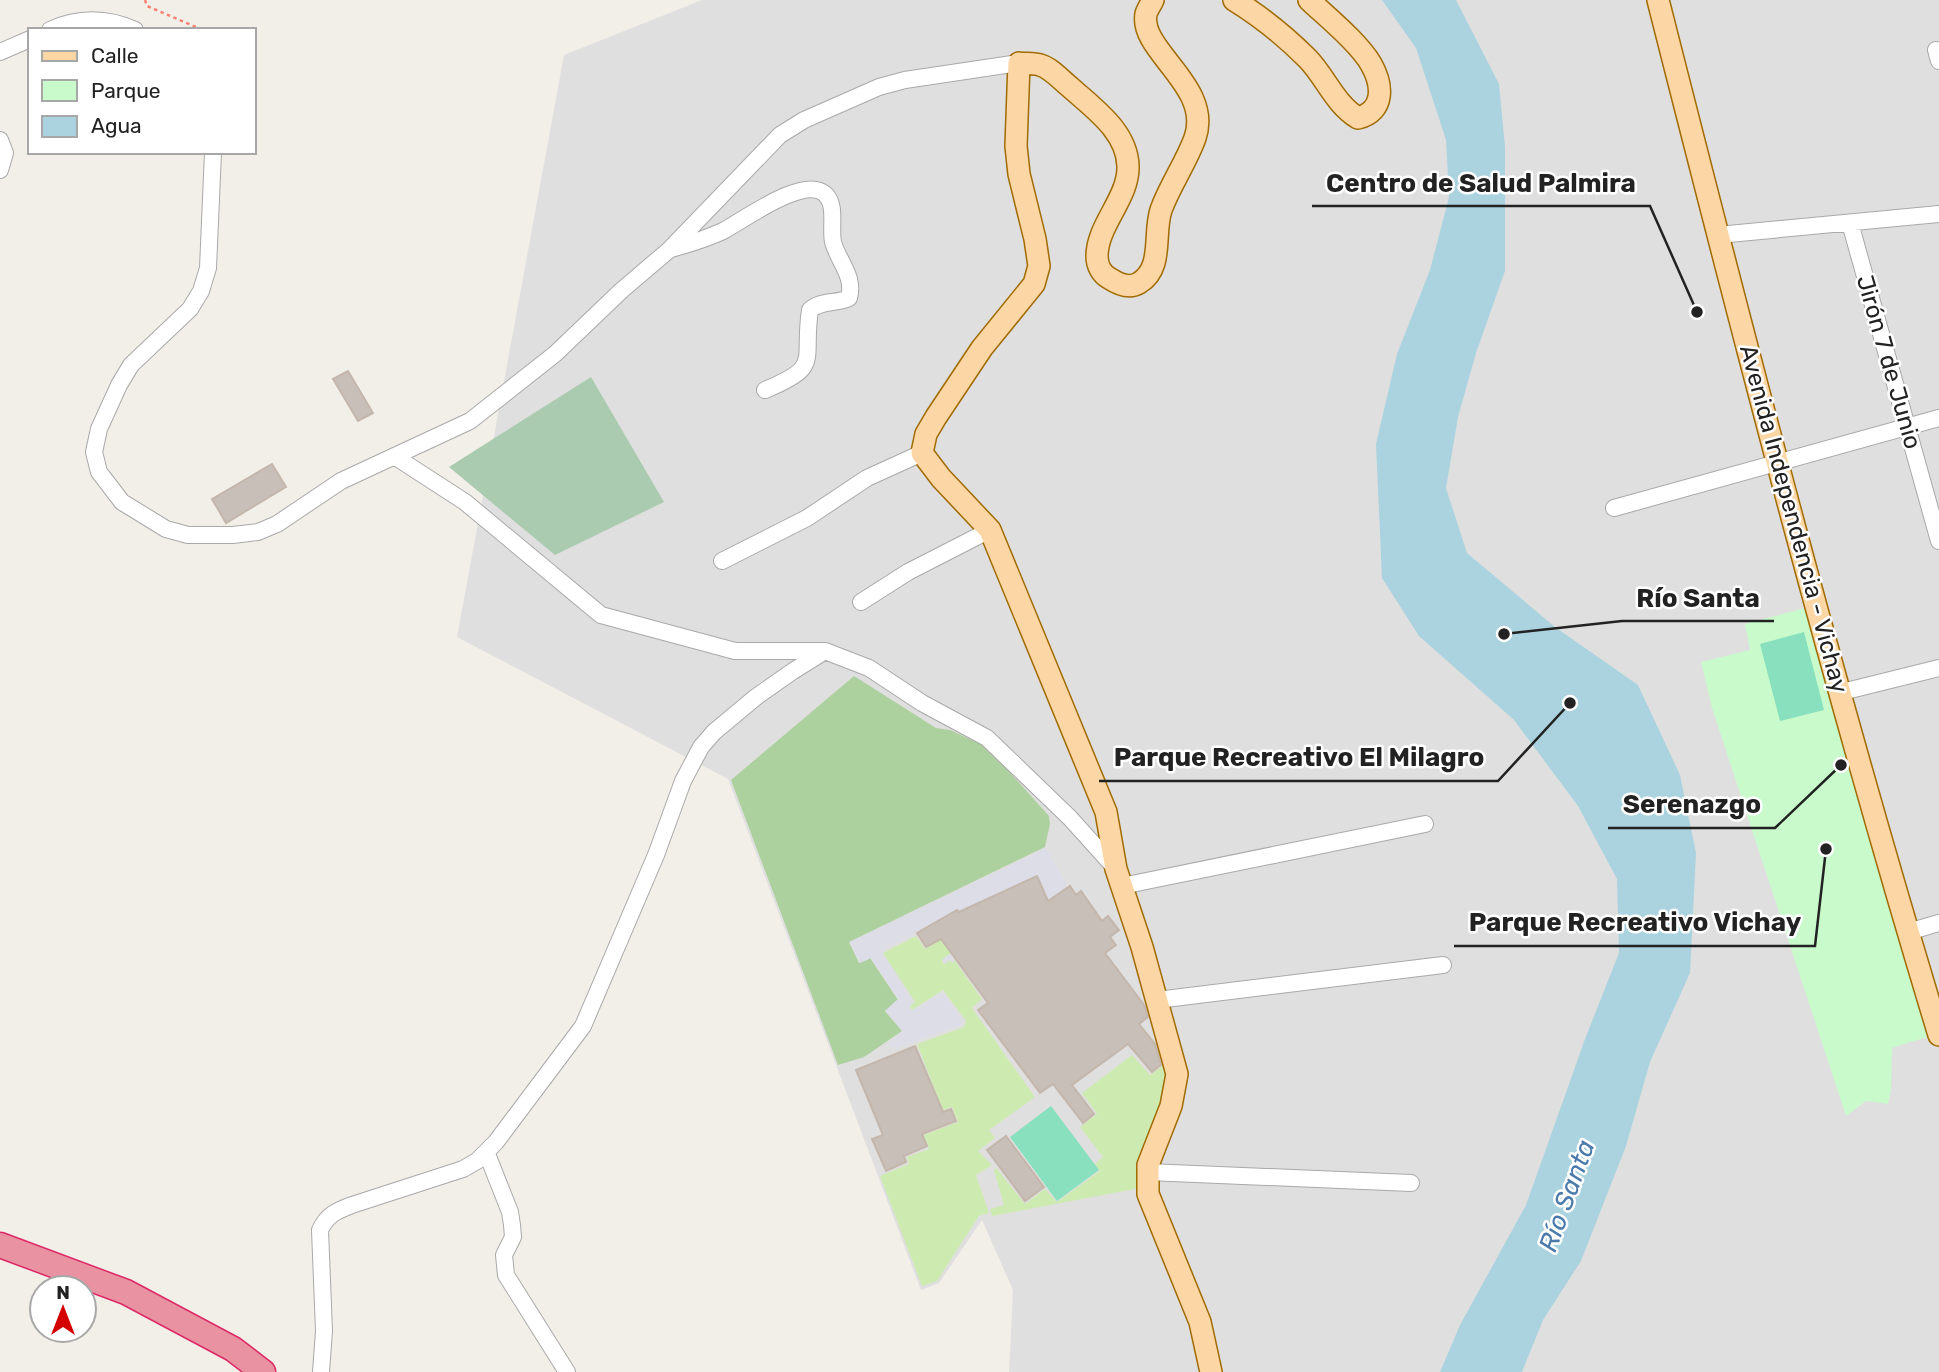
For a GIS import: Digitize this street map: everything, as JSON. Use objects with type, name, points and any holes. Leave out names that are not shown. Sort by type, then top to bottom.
[{"type":"highway","points":[[0,1245],[126,1292],[233,1349],[262,1372]]},
{"type":"main road","points":[[1153,0],[1146,14],[1148,33],[1191,94],[1198,115],[1196,135],[1160,212],[1154,265],[1145,279],[1134,286],[1118,284],[1102,274],[1097,258],[1099,243],[1124,184],[1128,167],[1117,134],[1106,119],[1057,76],[1040,65],[1018,63],[1016,146],[1019,174],[1035,239],[1038,266],[1034,284],[982,348],[936,416],[926,434],[922,453],[941,478],[990,530],[1106,812],[1119,878],[1157,999],[1177,1074],[1171,1106],[1148,1165],[1148,1194],[1200,1322],[1211,1372]]},
{"type":"main road","points":[[1234,0],[1253,12],[1309,61],[1345,110],[1359,118],[1370,115],[1380,96],[1378,79],[1370,63],[1309,0]]},
{"type":"main road","name":"Avenida Independencia - Vichay","points":[[1658,0],[1776,462],[1939,1035]]},
{"type":"street","points":[[56,28],[80,20],[103,20],[129,28]]},
{"type":"street","points":[[0,52],[28,40]]},
{"type":"street","points":[[212,154],[208,268],[201,291],[190,309],[131,365],[118,385],[99,429],[94,452],[99,472],[122,502],[166,529],[188,536],[233,536],[258,532],[277,524],[341,481],[470,421],[555,354],[622,290],[669,250],[780,135],[804,120],[880,87],[905,80],[1018,63]]},
{"type":"street","points":[[0,140],[5,153],[0,170]]},
{"type":"street","points":[[669,250],[724,230],[748,214],[806,189],[816,189],[827,196],[831,208],[833,241],[852,289],[849,298],[834,303],[822,303],[810,310],[808,353],[804,368],[794,378],[765,390]]},
{"type":"street","points":[[1718,235],[1939,214]]},
{"type":"street","name":"Jirón 7 de Junio","points":[[1850,223],[1939,541]]},
{"type":"street","points":[[1614,509],[1939,418]]},
{"type":"street","points":[[722,561],[807,518],[867,478],[922,453]]},
{"type":"street","points":[[394,456],[465,502],[601,615],[735,651],[825,651],[869,668],[922,703],[987,738],[1070,818],[1119,878],[1425,824]]},
{"type":"street","points":[[862,601],[908,572],[990,530]]},
{"type":"street","points":[[321,1372],[324,1331],[320,1230],[326,1218],[352,1205],[463,1169],[486,1154],[583,1026],[651,867],[683,781],[701,747],[756,697],[825,651]]},
{"type":"street","points":[[1842,692],[1939,668]]},
{"type":"street","points":[[1908,932],[1939,923]]},
{"type":"street","points":[[1157,999],[1443,965]]},
{"type":"street","points":[[486,1154],[510,1212],[513,1237],[504,1255],[506,1275],[567,1372]]},
{"type":"street","points":[[1148,1172],[1411,1183]]},
{"type":"path","points":[[145,0],[148,6],[198,28]]},
{"type":"shaded area","points":[[702,0],[1939,0],[1939,1372],[1009,1372],[1013,1290],[982,1220],[939,1283],[921,1290],[728,779],[457,637],[564,55]]},
{"type":"shaded area","points":[[1046,848],[1066,883],[1066,889],[1036,909],[1020,910],[944,964],[942,960],[972,937],[957,910],[881,951],[914,1002],[908,1006],[912,1011],[943,993],[963,1020],[961,1025],[893,1049],[889,1043],[903,1031],[885,1011],[898,999],[871,958],[860,963],[850,942]]},
{"type":"green space","points":[[591,377],[664,502],[555,555],[449,467]]},
{"type":"green space","points":[[1805,608],[1927,1037],[1892,1048],[1888,1104],[1866,1101],[1846,1116],[1712,708],[1701,662],[1750,650],[1745,624]]},
{"type":"green space","points":[[1804,632],[1824,710],[1780,721],[1760,644]]},
{"type":"green space","points":[[854,676],[936,728],[950,730],[987,747],[1049,816],[1050,824],[1045,847],[849,942],[859,963],[870,958],[898,1000],[885,1011],[902,1031],[864,1057],[838,1065],[731,780]]},
{"type":"green space","points":[[966,925],[972,937],[942,960],[944,964],[950,960],[952,963],[955,961],[982,999],[972,1008],[1035,1097],[989,1130],[995,1138],[978,1151],[992,1165],[976,1175],[989,1213],[979,1216],[937,1281],[922,1286],[880,1176],[909,1164],[907,1157],[929,1149],[924,1135],[958,1122],[952,1107],[943,1110],[917,1044],[964,1027],[966,1021],[943,990],[912,1010],[910,1006],[915,1002],[883,953],[916,936],[925,949]]},
{"type":"green space","points":[[1132,1055],[1150,1075],[1168,1062],[1170,1081],[1140,1188],[992,1216],[990,1209],[1004,1205],[994,1170],[996,1168],[1025,1204],[1045,1189],[1057,1202],[1100,1171],[1095,1164],[1103,1157],[1080,1127],[1097,1114],[1082,1093]]},
{"type":"green space","points":[[1051,1106],[1099,1170],[1057,1201],[1010,1137]]},
{"type":"water","points":[[1382,0],[1456,0],[1499,84],[1505,147],[1505,271],[1476,353],[1458,417],[1446,488],[1467,553],[1555,627],[1638,685],[1680,775],[1696,853],[1690,973],[1650,1062],[1626,1146],[1581,1261],[1543,1320],[1522,1372],[1440,1372],[1460,1325],[1526,1205],[1585,1039],[1619,953],[1617,879],[1578,806],[1514,720],[1419,636],[1382,578],[1376,444],[1397,354],[1430,270],[1449,197],[1446,140],[1416,48]]},
{"type":"building","points":[[348,371],[373,413],[358,421],[333,379]]},
{"type":"building","points":[[272,464],[286,487],[226,523],[212,499]]},
{"type":"building","points":[[1037,876],[1048,901],[1070,886],[1076,895],[1081,891],[1102,921],[1108,916],[1119,930],[1110,937],[1116,945],[1105,953],[1144,1005],[1148,1017],[1139,1024],[1155,1044],[1161,1065],[1152,1072],[1128,1044],[1072,1085],[1094,1114],[1083,1123],[1053,1084],[1040,1093],[978,1010],[988,1003],[941,939],[926,947],[917,933],[957,910],[959,912]]},
{"type":"building","points":[[915,1046],[943,1112],[951,1109],[956,1121],[922,1134],[927,1146],[904,1156],[906,1162],[886,1171],[872,1139],[883,1135],[856,1070]]},
{"type":"building","points":[[1006,1136],[1044,1187],[1025,1201],[987,1150]]},
{"type":"place","name":"Centro de Salud Palmira","points":[[1697,312]]},
{"type":"place","name":"Río Santa","points":[[1504,634]]},
{"type":"place","name":"Parque Recreativo El Milagro","points":[[1570,703]]},
{"type":"place","name":"Serenazgo","points":[[1841,765]]},
{"type":"place","name":"Parque Recreativo Vichay","points":[[1826,849]]}]
